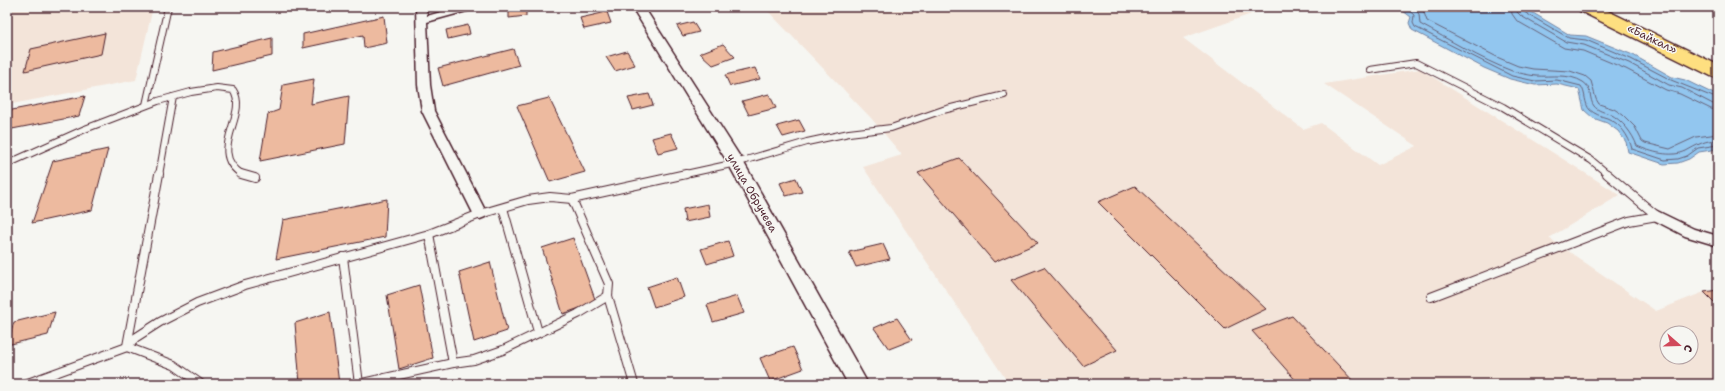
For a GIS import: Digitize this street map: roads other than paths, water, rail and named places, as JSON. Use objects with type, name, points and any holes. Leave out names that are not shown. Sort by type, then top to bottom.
[{"type":"highway","name":"«Байкал»","points":[[1586,7],[1718,72]]},
{"type":"street","points":[[421,7],[423,20],[424,85],[428,111],[480,214]]},
{"type":"street","points":[[423,20],[470,7]]},
{"type":"street","name":"улица Обручева","points":[[638,7],[736,164],[858,384]]},
{"type":"street","points":[[1657,216],[1690,233],[1718,241]]},
{"type":"lane","points":[[146,105],[168,7]]},
{"type":"lane","points":[[1370,70],[1416,63],[1422,66],[1503,108],[1591,160],[1657,216]]},
{"type":"lane","points":[[7,164],[56,141],[146,105],[210,88],[221,88],[232,90],[236,94],[237,105],[229,129],[226,150],[230,164],[242,175],[255,178]]},
{"type":"lane","points":[[25,384],[127,346],[135,338],[160,322],[197,303],[245,285],[429,234],[480,214],[528,200],[550,197],[572,199],[736,164],[807,142],[849,133],[890,128],[943,110],[1004,95]]},
{"type":"lane","points":[[127,346],[173,97]]},
{"type":"lane","points":[[572,199],[609,284],[608,296],[634,384]]},
{"type":"lane","points":[[503,208],[538,332]]},
{"type":"lane","points":[[1431,297],[1629,221],[1657,216]]},
{"type":"lane","points":[[429,234],[453,363]]},
{"type":"lane","points":[[343,257],[359,384],[453,363],[474,360],[503,350],[578,314],[608,296]]},
{"type":"lane","points":[[127,346],[174,365],[201,384]]},
{"type":"water","points":[[1391,7],[1523,7],[1570,35],[1586,36],[1633,55],[1672,77],[1685,80],[1718,96],[1718,149],[1699,152],[1689,159],[1678,163],[1664,164],[1628,152],[1626,142],[1618,131],[1607,123],[1593,118],[1584,110],[1579,89],[1557,84],[1535,85],[1510,79],[1484,68],[1412,30],[1409,23],[1411,17],[1403,11]]}]
